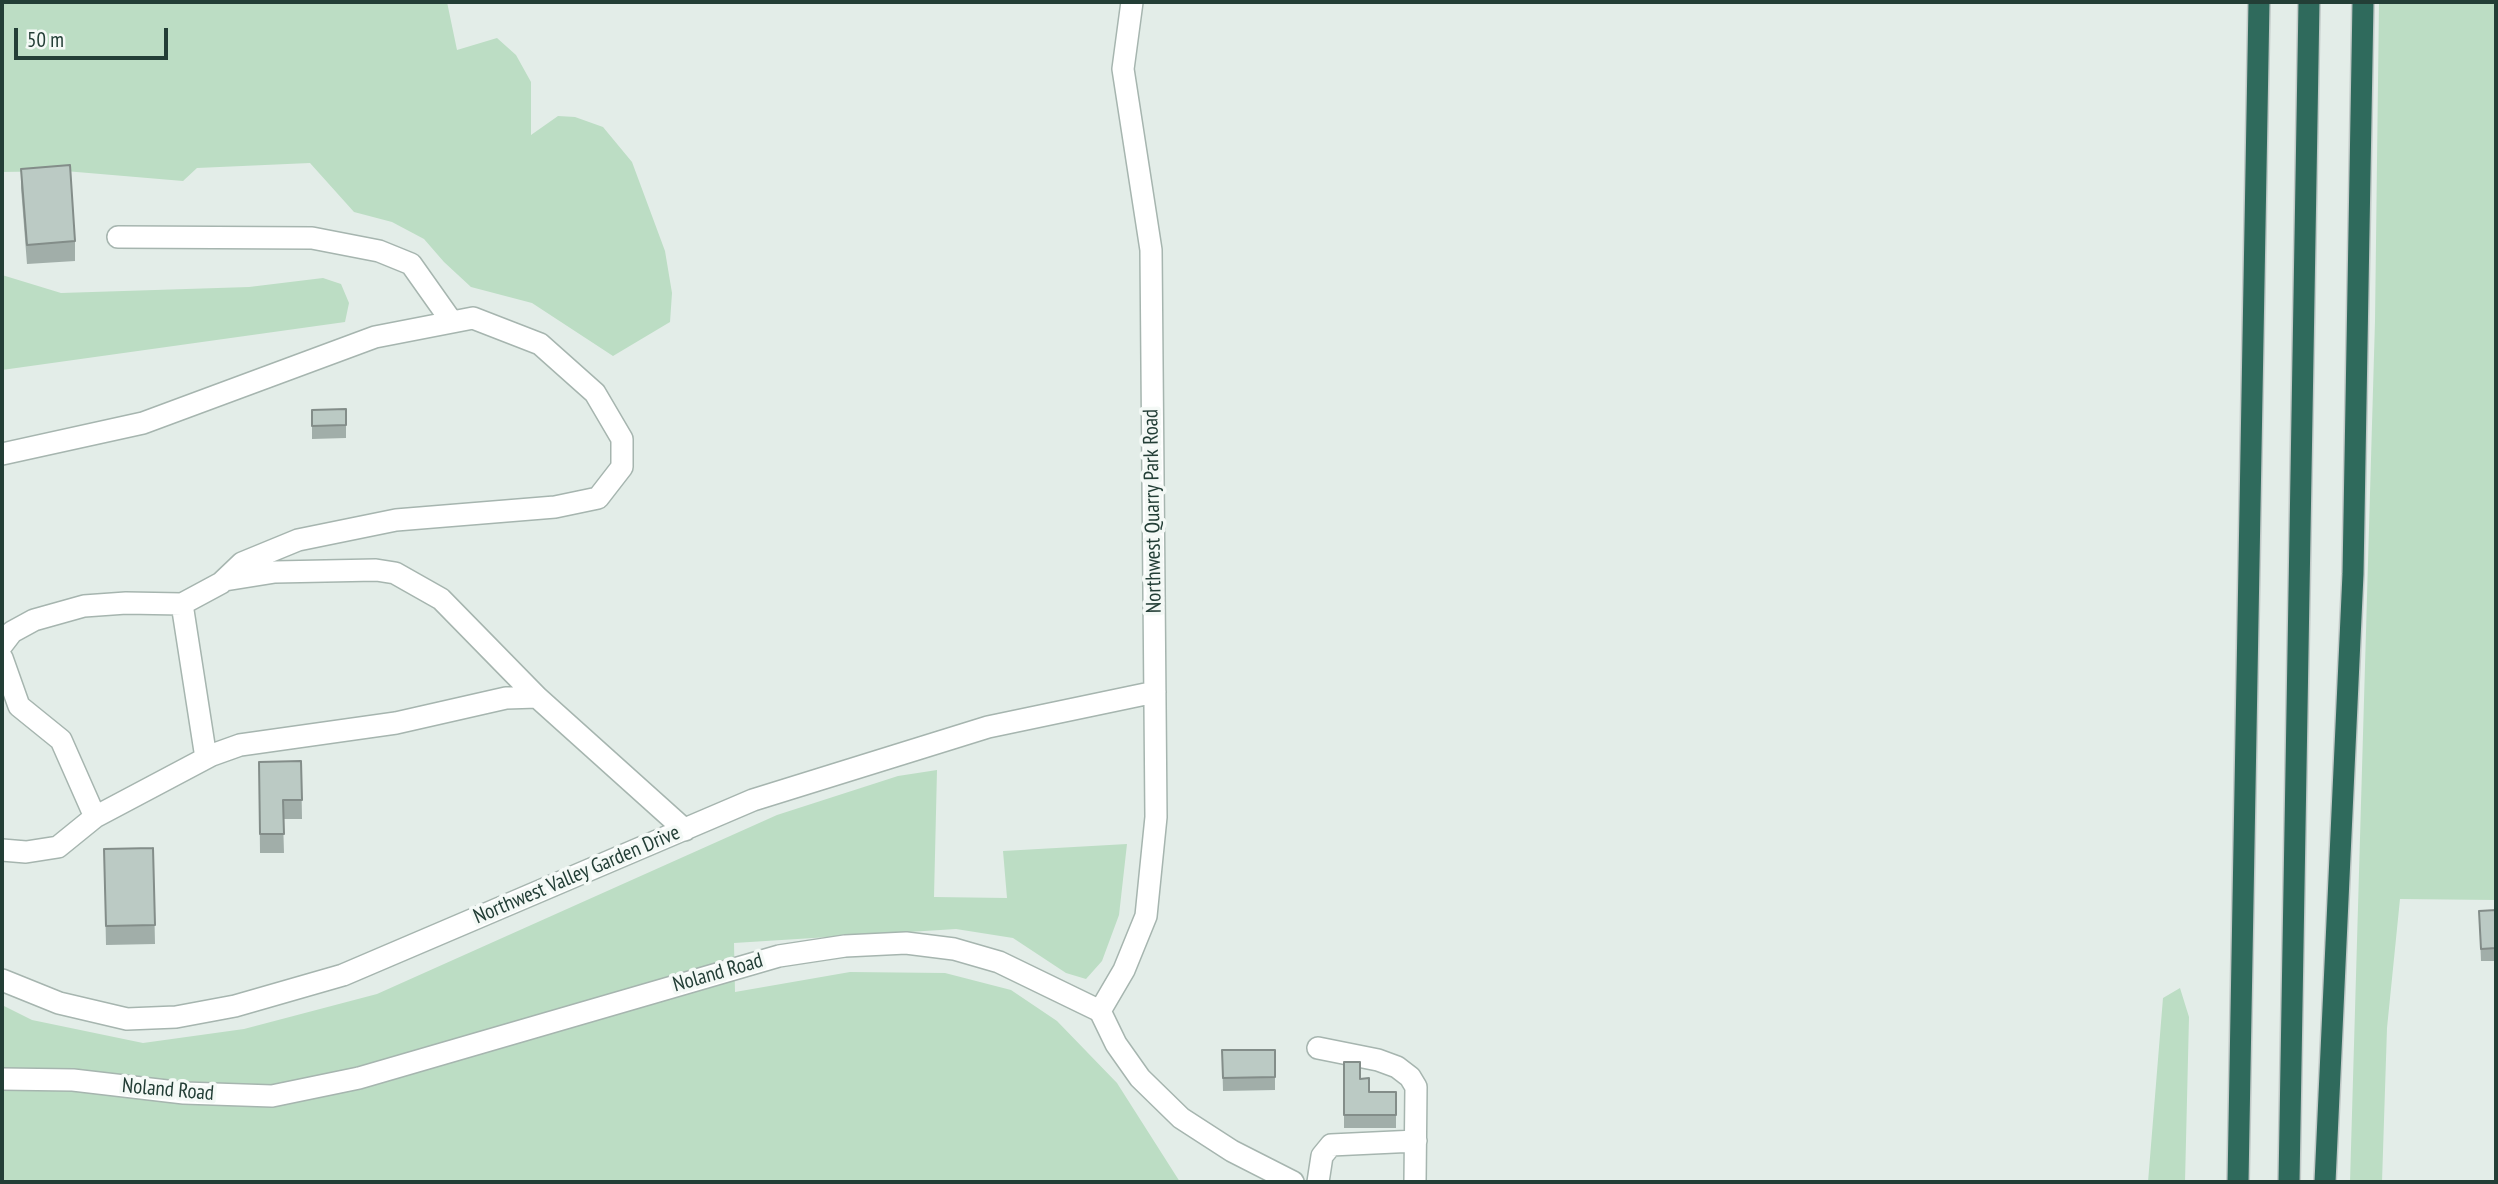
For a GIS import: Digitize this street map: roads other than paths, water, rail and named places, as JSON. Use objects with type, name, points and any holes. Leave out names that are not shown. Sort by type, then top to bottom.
[{"type":"highway","points":[[2247,2],[2256,166]]},
{"type":"highway","points":[[2238,1182],[2259,2]]},
{"type":"highway","points":[[2289,1182],[2309,2]]},
{"type":"highway","points":[[2325,1182],[2353,574],[2363,2]]},
{"type":"street","name":"Northwest Quarry Park Road","points":[[1101,1012],[1124,970],[1146,916],[1156,817],[1151,250],[1123,69],[1132,2]]},
{"type":"street","points":[[118,237],[312,238],[379,251],[411,264],[452,322]]},
{"type":"street","points":[[2,454],[143,423],[375,337],[473,318],[540,344],[595,393],[622,439],[622,467],[598,498],[555,507],[396,520],[298,540],[242,563],[225,580],[183,604],[126,603],[83,606],[34,620],[12,632],[2,645]]},
{"type":"street","points":[[225,580],[275,572],[376,570],[395,573],[441,599],[537,697],[685,830]]},
{"type":"street","points":[[183,604],[206,758]]},
{"type":"street","points":[[2,658],[19,706],[61,740],[94,817]]},
{"type":"street","name":"Northwest Valley Garden Drive","points":[[2,980],[59,1003],[127,1018],[176,1017],[235,1006],[343,975],[753,800],[988,727],[1155,692]]},
{"type":"street","points":[[2,850],[26,852],[58,847],[94,817],[206,758],[240,745],[396,723],[506,698],[537,697]]},
{"type":"street","name":"Noland Road","points":[[2,1079],[73,1080],[184,1093],[272,1096],[359,1078],[779,956],[845,946],[906,943],[954,949],[999,962],[1101,1012]]},
{"type":"street","points":[[1101,1012],[1116,1044],[1140,1078],[1181,1118],[1232,1151],[1293,1182]]},
{"type":"street","points":[[1318,1048],[1378,1059],[1397,1067],[1410,1077],[1416,1087],[1415,1182]]},
{"type":"street","points":[[1318,1182],[1322,1156],[1331,1144],[1416,1141]]}]
